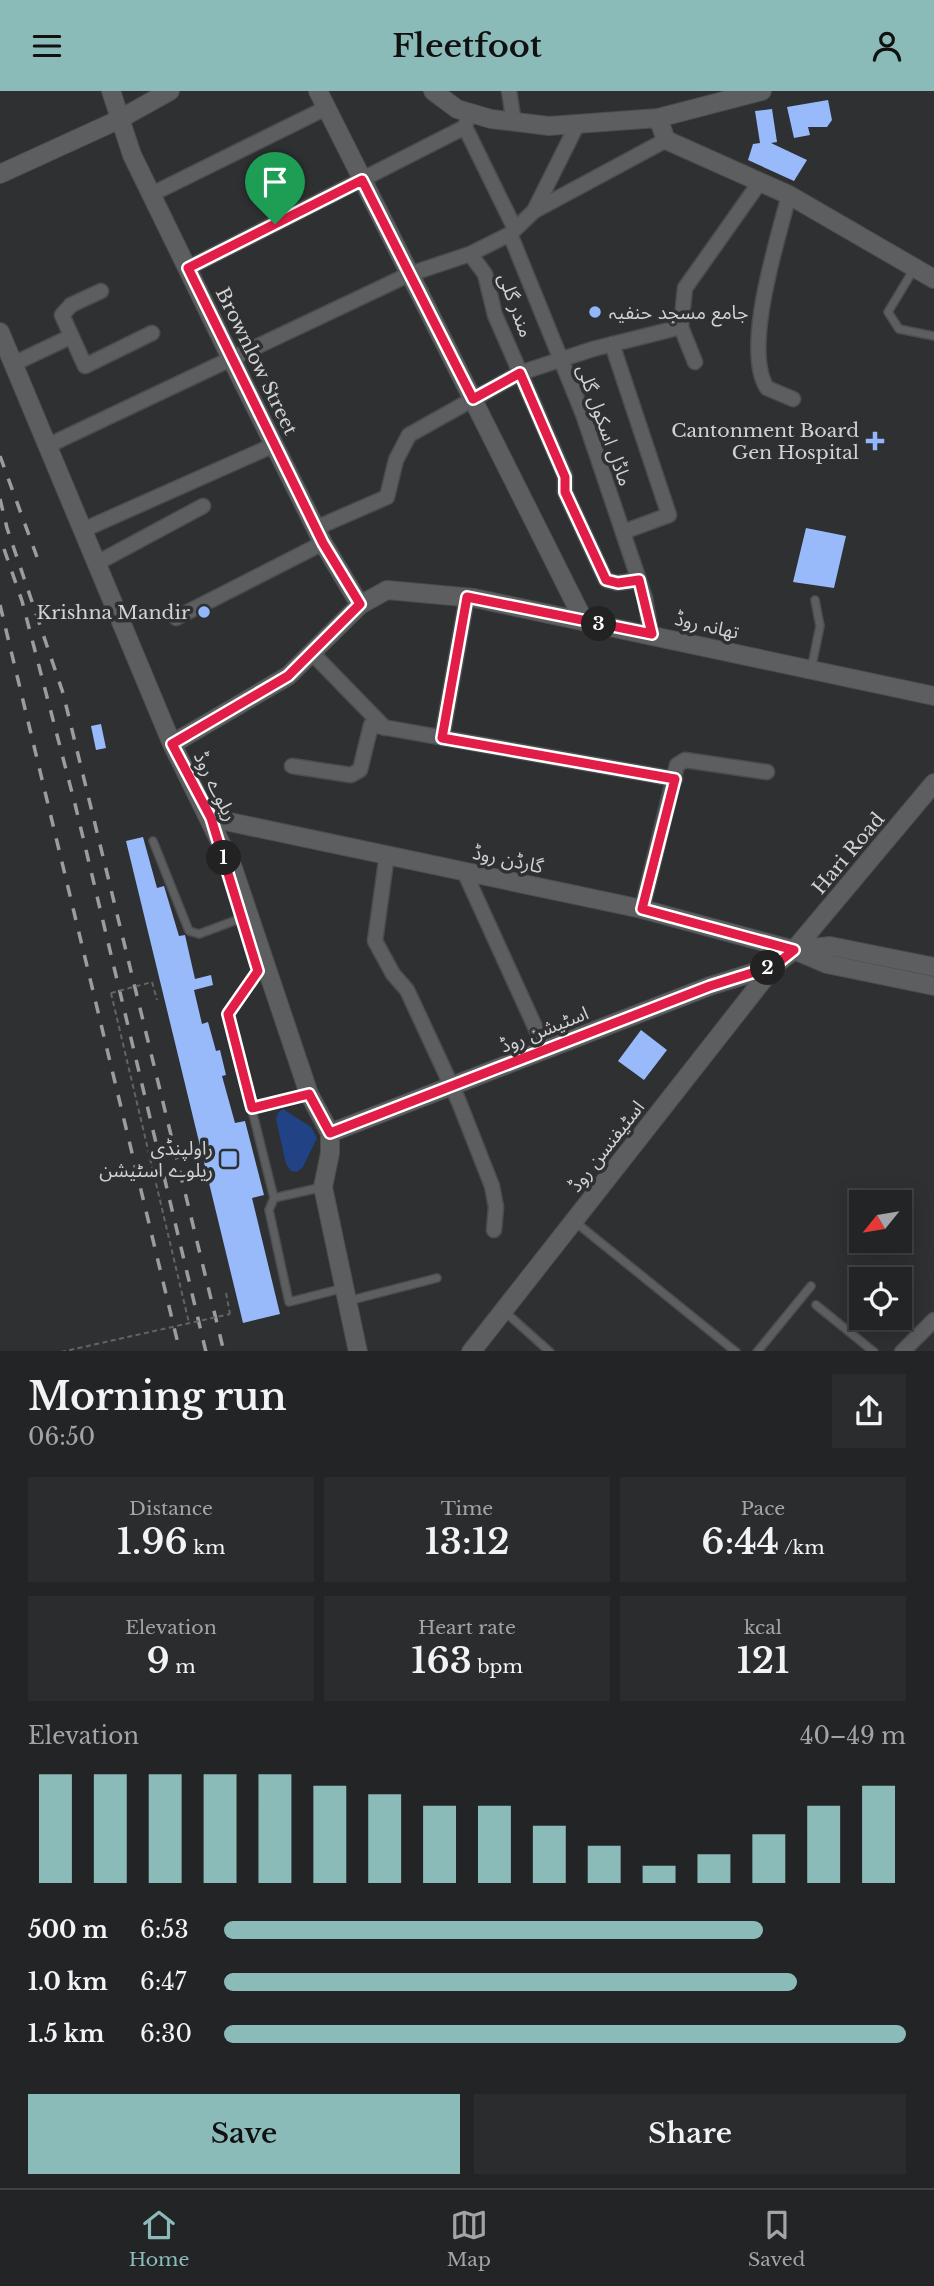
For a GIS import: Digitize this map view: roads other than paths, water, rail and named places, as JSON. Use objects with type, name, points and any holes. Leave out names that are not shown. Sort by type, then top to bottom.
[{"type":"street","name":"Brownlow Street","points":[[111,91],[118,120],[231,358],[319,536],[360,604]]},
{"type":"street","points":[[0,174],[118,120],[170,91]]},
{"type":"street","points":[[318,91],[584,621]]},
{"type":"street","points":[[433,91],[462,110],[514,123],[577,125],[658,118],[762,91]]},
{"type":"street","points":[[509,91],[514,123]]},
{"type":"street","points":[[152,194],[326,108]]},
{"type":"street","points":[[188,268],[362,180],[462,110]]},
{"type":"street","name":"ماڈل اسکول گلی","points":[[462,110],[583,414],[639,580],[652,634]]},
{"type":"street","points":[[658,118],[666,140],[789,195],[934,279]]},
{"type":"street","points":[[534,211],[577,125]]},
{"type":"street","points":[[47,446],[410,274],[470,254],[512,232],[534,211],[666,140]]},
{"type":"street","points":[[695,362],[681,327],[685,288],[760,182]]},
{"type":"street","points":[[789,195],[760,321],[759,355],[761,376],[767,388],[793,399]]},
{"type":"street","name":"مندر گلی","points":[[470,254],[485,274],[489,297],[565,477],[565,492],[606,580],[618,583],[639,580]]},
{"type":"street","points":[[101,291],[71,305],[62,315],[70,337],[88,366],[152,333]]},
{"type":"street","points":[[176,618],[387,497],[396,460],[409,435],[520,373],[612,344],[681,327]]},
{"type":"street","name":"ریلوے روڈ","points":[[0,332],[172,744],[233,867],[309,1094],[330,1133]]},
{"type":"street","points":[[13,364],[70,337]]},
{"type":"street","points":[[612,344],[669,515],[623,532]]},
{"type":"street","points":[[83,530],[274,445]]},
{"type":"street","points":[[97,563],[203,506]]},
{"type":"street","name":"تھانہ روڈ","points":[[360,604],[387,590],[467,597],[652,634],[934,696]]},
{"type":"street","points":[[442,738],[467,597]]},
{"type":"street","points":[[172,744],[288,676],[360,604]]},
{"type":"street","points":[[312,653],[385,728]]},
{"type":"street","points":[[292,766],[351,775],[360,770],[371,725],[675,779]]},
{"type":"street","points":[[642,909],[677,765],[685,761],[767,772]]},
{"type":"street","name":"Hari Road","points":[[774,966],[794,950],[934,783]]},
{"type":"street","name":"گارڈن روڈ","points":[[211,818],[642,909],[794,950]]},
{"type":"street","points":[[387,854],[375,941],[393,974],[407,990],[453,1087],[492,1186],[496,1207],[494,1230]]},
{"type":"street","points":[[464,871],[546,1051]]},
{"type":"street","points":[[794,950],[830,946],[934,967]]},
{"type":"street","points":[[794,950],[827,964],[934,986]]},
{"type":"street","name":"اسٹیشن روڈ","points":[[330,1133],[710,986],[774,966]]},
{"type":"street","name":"اسٹیفنسن روڈ","points":[[472,1351],[774,966]]},
{"type":"street","points":[[330,1133],[330,1153],[323,1187],[358,1351]]},
{"type":"street","points":[[903,1351],[934,1320]]},
{"type":"lane","points":[[915,268],[888,312],[899,329],[934,336]]},
{"type":"lane","points":[[811,671],[820,626],[815,600]]},
{"type":"lane","points":[[153,841],[189,931],[199,934],[242,918]]},
{"type":"lane","points":[[222,849],[258,971],[228,1014],[274,1198],[269,1210],[289,1301],[346,1295],[437,1278]]},
{"type":"lane","points":[[252,1108],[309,1094]]},
{"type":"lane","points":[[274,1198],[323,1187]]},
{"type":"lane","points":[[574,1221],[735,1351]]},
{"type":"lane","points":[[758,1351],[811,1286]]},
{"type":"lane","points":[[816,1305],[873,1351]]},
{"type":"lane","points":[[503,1310],[549,1351]]},
{"type":"railway","points":[[0,456],[37,557]]},
{"type":"railway","points":[[0,499],[7,528],[63,693],[224,1351]]},
{"type":"railway","points":[[4,549],[22,601],[75,804],[206,1351]]},
{"type":"railway","points":[[0,605],[180,1351]]},
{"type":"place","name":"جامع مسجد حنفیہ","points":[[595,312]]},
{"type":"place","name":"Cantonment Board Gen Hospital","points":[[875,441]]},
{"type":"place","name":"Krishna Mandir","points":[[204,612]]},
{"type":"place","name":"راولپنڈی ریلوے اسٹیشن","points":[[229,1159]]}]
